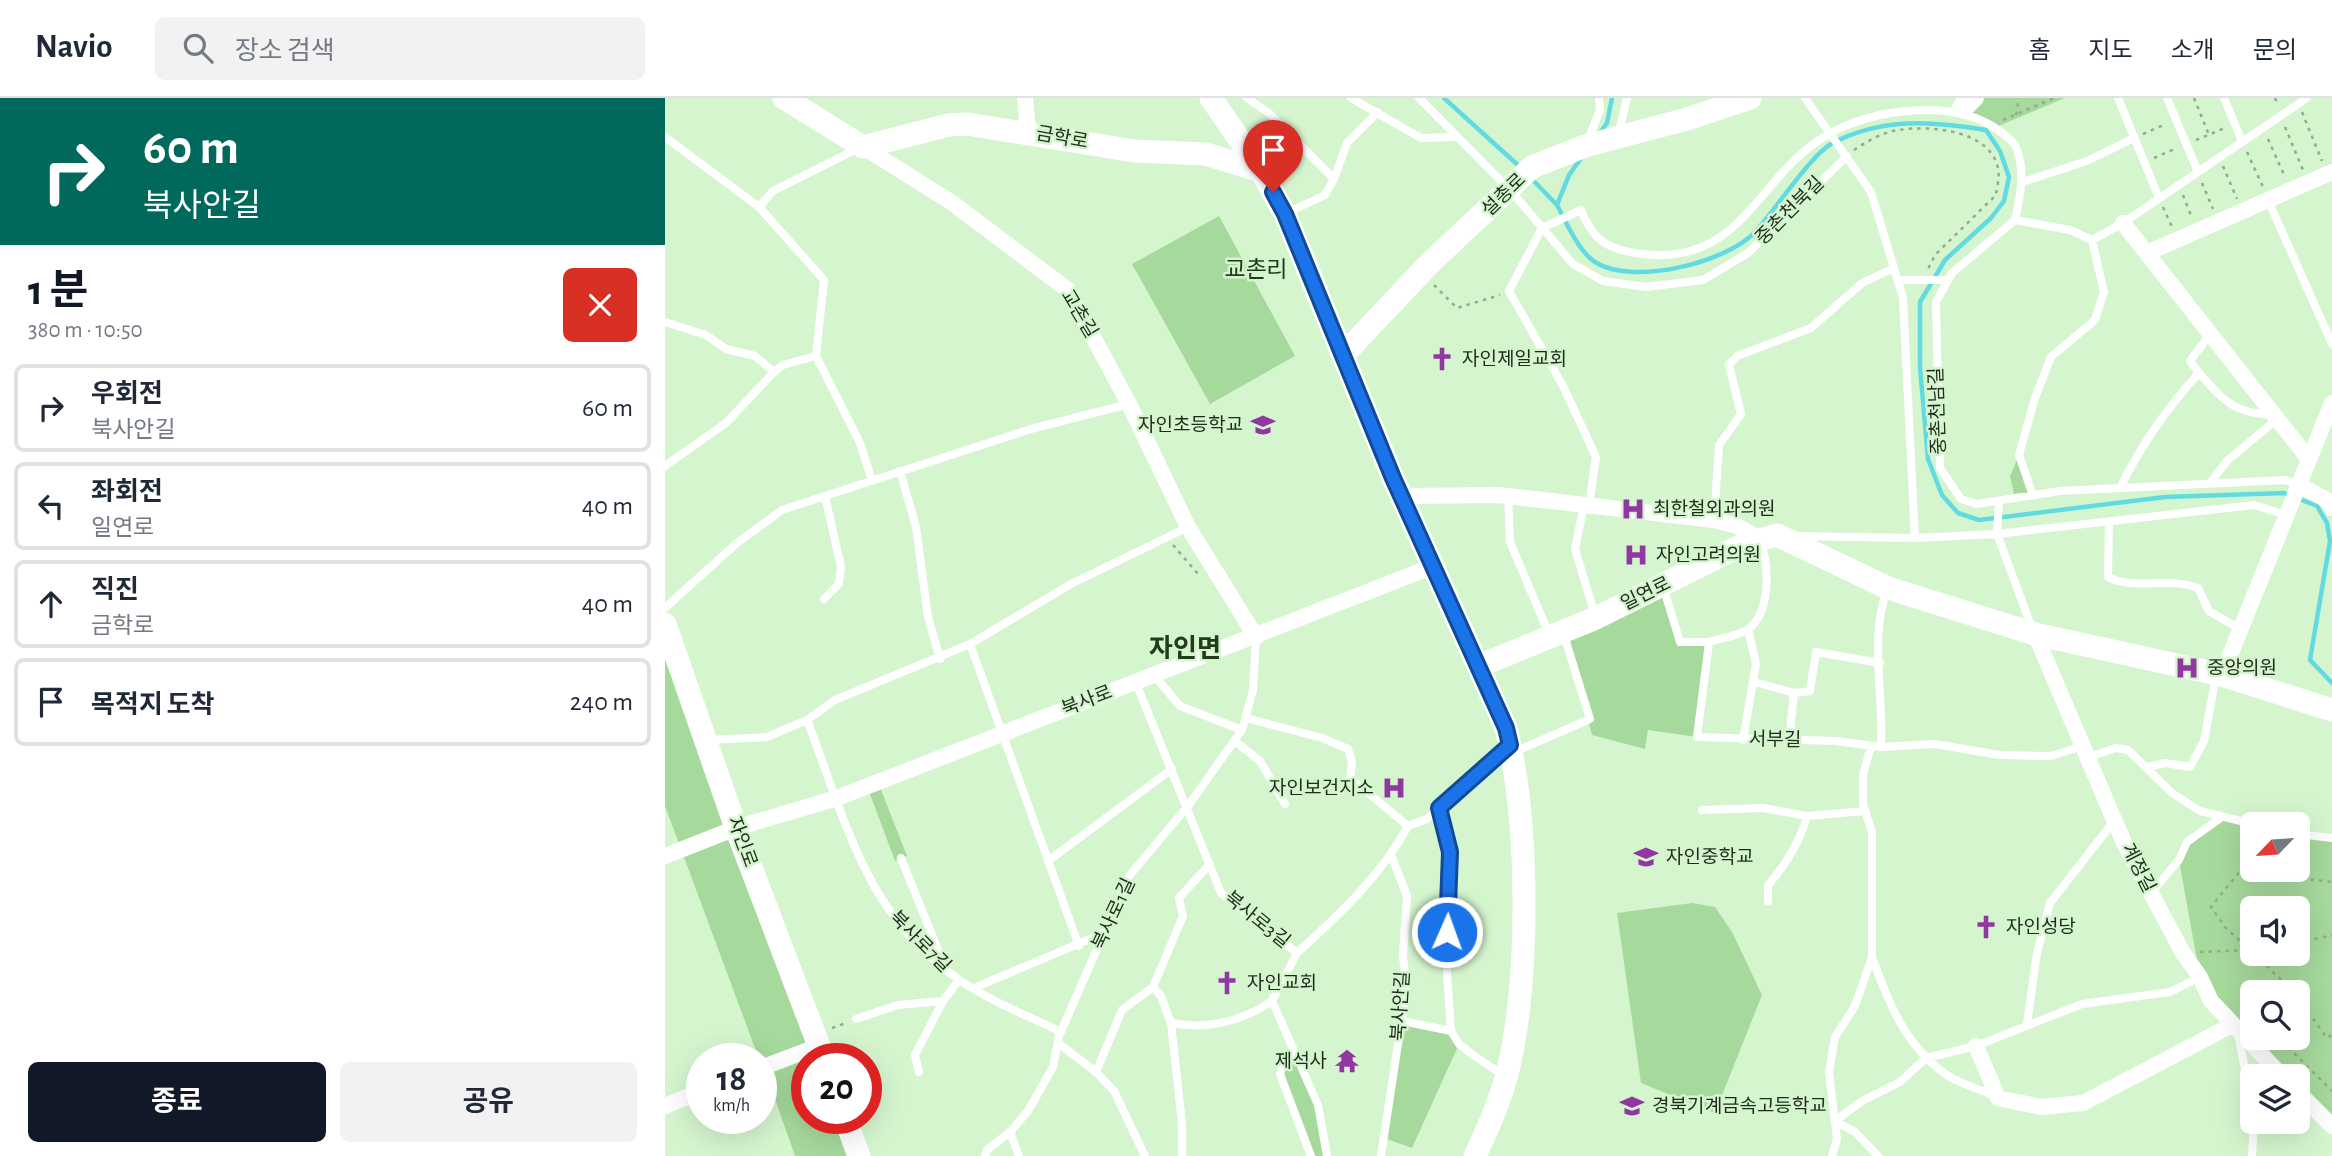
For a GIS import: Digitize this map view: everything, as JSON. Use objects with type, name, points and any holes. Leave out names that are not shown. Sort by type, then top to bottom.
[{"type":"street","name":"교촌길","points":[[784,98],[951,202],[1068,290],[1129,404],[1188,527],[1256,637]]},
{"type":"street","points":[[1025,98],[1028,132]]},
{"type":"street","name":"설총로","points":[[1344,354],[1421,273],[1532,167],[1585,146],[1735,105],[1750,98]]},
{"type":"street","points":[[1216,100],[1285,214],[1402,496],[1479,666],[1511,749],[1522,875],[1520,999],[1506,1076],[1475,1156]]},
{"type":"street","name":"금학로","points":[[863,147],[949,125],[1028,132],[1134,151],[1206,154],[1261,171]]},
{"type":"street","points":[[2147,253],[2330,173]]},
{"type":"street","points":[[2123,223],[2308,458]]},
{"type":"street","points":[[2219,674],[2241,629],[2332,403]]},
{"type":"street","points":[[2299,485],[2327,500],[2332,508]]},
{"type":"street","points":[[1402,496],[1508,496],[1714,520],[1768,537],[1888,588],[2035,634],[2219,674],[2332,710]]},
{"type":"street","name":"일연로","points":[[1479,666],[1596,618],[1768,537]]},
{"type":"street","name":"북사로","points":[[665,856],[736,828],[837,798],[1434,566]]},
{"type":"street","name":"자인로","points":[[665,624],[736,828],[819,1043]]},
{"type":"street","name":"계정길","points":[[2035,634],[2150,894],[2183,953],[2200,977],[2211,1001],[2269,1064]]},
{"type":"street","points":[[1976,1046],[1998,1098],[2041,1107],[2083,1103],[2235,1029]]},
{"type":"street","points":[[665,1106],[686,1097]]},
{"type":"street","points":[[2310,1104],[2332,1126]]},
{"type":"street","points":[[851,1134],[859,1156]]},
{"type":"lane","points":[[1247,98],[1269,113],[1334,179]]},
{"type":"lane","points":[[1351,98],[1421,138],[1455,137]]},
{"type":"lane","name":"중촌천북길","points":[[1419,98],[1510,190],[1573,264],[1604,281],[1646,287],[1703,280],[1748,253],[1847,156]]},
{"type":"lane","points":[[1585,146],[1600,110],[1599,98]]},
{"type":"lane","points":[[1618,138],[1626,98]]},
{"type":"lane","points":[[1805,98],[1871,192],[1903,298],[1915,538]]},
{"type":"lane","points":[[2118,98],[2159,198]]},
{"type":"lane","points":[[2167,98],[2198,172]]},
{"type":"lane","points":[[2224,98],[2242,141]]},
{"type":"lane","points":[[2092,240],[2123,223],[2307,98]]},
{"type":"lane","points":[[1596,618],[1574,549],[1596,457],[1563,386],[1510,291],[1542,228],[1581,209],[1586,223],[1609,249],[1643,254],[1687,252],[1729,233],[1810,146],[1829,134],[1882,112],[1964,104],[1993,124],[2016,146],[2023,182],[2015,220],[2070,230],[2092,240]]},
{"type":"lane","points":[[1285,214],[1325,195],[1347,143],[1378,113]]},
{"type":"lane","points":[[665,137],[759,207],[824,280],[816,356],[860,443],[872,481]]},
{"type":"lane","points":[[2023,182],[2087,161],[2134,138]]},
{"type":"lane","points":[[759,207],[773,191],[825,163],[863,147]]},
{"type":"lane","points":[[2268,200],[2332,344]]},
{"type":"lane","name":"중촌천남길","points":[[2015,220],[1951,272],[1935,302],[1940,468],[1961,499],[1977,504],[2060,491],[2285,480],[2299,485]]},
{"type":"lane","points":[[2033,496],[2019,455],[2035,398],[2051,357],[2095,320],[2104,292],[2092,240]]},
{"type":"lane","points":[[1714,520],[1719,445],[1741,414],[1729,365],[1737,356],[1811,328],[1862,283],[1894,268]]},
{"type":"lane","points":[[1898,281],[1923,278],[1948,280]]},
{"type":"lane","points":[[665,322],[706,335],[726,349],[755,356],[773,372]]},
{"type":"lane","points":[[2211,333],[2190,361],[2199,373],[2228,405],[2252,414],[2275,417]]},
{"type":"lane","points":[[665,466],[726,424],[773,372],[783,365],[816,356]]},
{"type":"lane","points":[[2120,488],[2145,442],[2173,401],[2199,373]]},
{"type":"lane","points":[[665,608],[737,542],[782,510],[1031,429],[1129,404]]},
{"type":"lane","points":[[2210,484],[2227,461],[2275,417]]},
{"type":"lane","points":[[900,471],[916,527],[928,617],[940,659]]},
{"type":"lane","points":[[824,599],[839,584],[841,567],[825,496]]},
{"type":"lane","points":[[1297,954],[1337,917],[1392,857],[1408,826],[1427,819],[1511,749],[1590,719],[1556,634],[1510,542],[1508,496]]},
{"type":"lane","points":[[1999,502],[1997,534],[2035,634]]},
{"type":"lane","points":[[1663,586],[1680,642],[1709,642],[1748,629],[1762,610],[1768,537],[1915,538],[1997,534],[2254,505],[2286,515]]},
{"type":"lane","points":[[2109,521],[2108,577],[2119,583],[2180,581],[2198,588],[2209,611],[2241,629]]},
{"type":"lane","points":[[707,740],[767,737],[807,720],[835,700],[940,659],[1071,584],[1188,527]]},
{"type":"lane","points":[[1881,747],[1883,712],[1879,612],[1888,588]]},
{"type":"lane","points":[[1743,740],[1756,664],[1748,629]]},
{"type":"lane","name":"북사로1길","points":[[985,1156],[987,1150],[1010,1132],[1028,1111],[1053,1067],[1061,1032],[1129,876],[1188,806],[1236,742],[1254,690],[1256,637]]},
{"type":"lane","name":"서부길","points":[[1709,642],[1697,737],[1881,747],[1935,744],[1999,755],[2051,756],[2116,748],[2128,750],[2172,793],[2200,811],[2240,821]]},
{"type":"lane","points":[[969,644],[1079,946]]},
{"type":"lane","points":[[1755,682],[1794,693],[1810,691],[1817,652],[1880,663]]},
{"type":"lane","points":[[2148,767],[2165,762],[2190,767],[2204,741],[2219,674]]},
{"type":"lane","points":[[1154,675],[1180,706],[1242,730]]},
{"type":"lane","name":"북사로3길","points":[[1136,682],[1221,893],[1297,954],[1272,1001]]},
{"type":"lane","points":[[1789,740],[1794,693]]},
{"type":"lane","points":[[1246,718],[1322,738],[1348,749],[1352,762],[1350,778],[1408,826]]},
{"type":"lane","name":"북사로7길","points":[[807,720],[865,874],[880,900],[904,930],[959,980],[1061,1032]]},
{"type":"lane","points":[[1236,742],[1260,761],[1285,804]]},
{"type":"lane","points":[[1871,746],[1863,775],[1865,811],[1871,832],[1872,957],[1890,1007],[1926,1058],[1952,1078],[1998,1098]]},
{"type":"lane","points":[[1048,861],[1172,769]]},
{"type":"lane","points":[[1439,808],[1450,852],[1446,958],[1451,1031],[1459,1044],[1506,1076]]},
{"type":"lane","points":[[1702,810],[1763,808],[1807,816],[1865,811]]},
{"type":"lane","points":[[1768,901],[1768,885],[1784,867],[1793,844],[1802,836],[1807,816]]},
{"type":"lane","points":[[2150,894],[2179,860],[2187,842],[2222,817]]},
{"type":"lane","points":[[2027,1024],[2038,953],[2050,903],[2116,819]]},
{"type":"lane","points":[[2310,835],[2332,838]]},
{"type":"lane","name":"북사안길","points":[[1381,1156],[1402,1021],[1408,896],[1392,857]]},
{"type":"lane","points":[[901,858],[946,967]]},
{"type":"lane","points":[[1096,1072],[1122,1010],[1153,987],[1183,916],[1179,898],[1210,864]]},
{"type":"lane","points":[[974,988],[1079,946],[1104,933]]},
{"type":"lane","points":[[1832,1156],[1837,1139],[1829,1072],[1835,1037],[1855,1006],[1872,957]]},
{"type":"lane","points":[[1835,1121],[1862,1101],[1900,1082],[1926,1058],[1976,1046],[2082,1004],[2170,992],[2200,977]]},
{"type":"lane","points":[[919,1072],[915,1055],[943,1001],[959,980]]},
{"type":"lane","points":[[1153,987],[1161,996],[1171,1023],[1182,1156]]},
{"type":"lane","points":[[856,1019],[898,1005],[943,1001]]},
{"type":"lane","points":[[1171,1023],[1207,1026],[1233,1021],[1254,1013],[1272,1001],[1318,1105],[1327,1156]]},
{"type":"lane","points":[[1402,1021],[1451,1031]]},
{"type":"lane","points":[[2235,1029],[2243,1064]]},
{"type":"lane","points":[[1058,1044],[1096,1072],[1114,1091],[1145,1156]]},
{"type":"lane","points":[[1296,1057],[1285,1063],[1280,1074],[1311,1156]]},
{"type":"lane","points":[[1835,1121],[1855,1132],[1878,1156]]},
{"type":"lane","points":[[1010,1132],[1019,1156]]},
{"type":"lane","points":[[2252,1156],[2253,1134]]},
{"type":"path","points":[[2016,115],[2019,98]]},
{"type":"path","points":[[1993,124],[2054,98]]},
{"type":"path","points":[[2194,98],[2209,135]]},
{"type":"path","points":[[2298,104],[2330,173]]},
{"type":"path","points":[[2280,116],[2308,183]]},
{"type":"path","points":[[2134,138],[2176,119]]},
{"type":"path","points":[[2144,163],[2235,124]]},
{"type":"path","points":[[2263,127],[2291,190]]},
{"type":"path","points":[[1847,156],[1871,138],[1899,130],[1935,130],[1966,136],[1984,144],[1998,167],[1996,195],[1935,255],[1923,278]]},
{"type":"path","points":[[2242,141],[2268,200]]},
{"type":"path","points":[[2219,157],[2242,211]]},
{"type":"path","points":[[2198,172],[2219,221]]},
{"type":"path","points":[[2179,185],[2198,230]]},
{"type":"path","points":[[2159,198],[2177,239]]},
{"type":"path","points":[[1421,273],[1457,308],[1510,291]]},
{"type":"path","points":[[2240,940],[2225,927],[2211,907],[2240,871],[2332,882]]},
{"type":"path","points":[[2310,940],[2332,935]]},
{"type":"path","points":[[2183,953],[2240,951]]},
{"type":"path","points":[[2267,966],[2282,980]]},
{"type":"path","points":[[2310,1015],[2327,1038],[2332,1035]]},
{"type":"path","points":[[824,1043],[856,1019]]},
{"type":"path","points":[[2289,1050],[2332,1091]]},
{"type":"green space","points":[[1976,98],[2065,98],[1996,127],[1965,109]]},
{"type":"green space","points":[[1219,216],[1295,356],[1210,404],[1132,264]]},
{"type":"green space","points":[[2019,455],[2033,496],[2015,499],[2010,476]]},
{"type":"green space","points":[[1663,586],[1680,642],[1709,642],[1697,737],[1648,730],[1645,749],[1592,735],[1563,631]]},
{"type":"green space","points":[[665,629],[816,1043],[791,1043],[791,1134],[850,1134],[858,1156],[795,1156],[777,1105],[777,1043],[753,1043],[665,806]]},
{"type":"green space","points":[[878,782],[907,856],[895,861],[867,786]]},
{"type":"green space","points":[[2222,817],[2240,822],[2240,882],[2310,882],[2310,838],[2332,840],[2332,1126],[2310,1104],[2310,1064],[2272,1064],[2260,1050],[2310,1050],[2310,980],[2240,980],[2240,1025],[2200,977],[2179,860],[2187,842]]},
{"type":"green space","points":[[1692,903],[1715,907],[1732,932],[1762,995],[1715,1113],[1641,1083],[1617,913]]},
{"type":"green space","points":[[1402,1021],[1451,1031],[1459,1044],[1412,1148],[1384,1138]]},
{"type":"green space","points":[[1296,1057],[1312,1090],[1327,1156],[1311,1156],[1280,1074],[1284,1064]]},
{"type":"waterway","points":[[1444,98],[1520,167]]},
{"type":"waterway","points":[[1600,133],[1607,123],[1612,98]]},
{"type":"waterway","points":[[1582,157],[1569,175],[1557,205],[1578,244],[1595,262],[1611,269],[1654,271],[1701,261],[1741,243],[1763,223],[1822,150],[1850,135],[1907,123],[1986,130],[2000,151],[2009,177],[2004,201],[1991,218],[1945,260],[1920,302],[1920,367],[1928,459],[1942,495],[1958,513],[1979,520],[2165,497],[2284,493],[2317,506],[2327,523],[2330,541],[2310,660],[2332,683]]},
{"type":"waterway","points":[[1531,178],[1557,205]]},
{"type":"place","name":"자인제일교회","points":[[1442,359]]},
{"type":"place","name":"자인초등학교","points":[[1263,425]]},
{"type":"place","name":"최한철외과의원","points":[[1633,509]]},
{"type":"place","name":"자인고려의원","points":[[1636,555]]},
{"type":"place","name":"중앙의원","points":[[2187,668]]},
{"type":"place","name":"자인보건지소","points":[[1394,788]]},
{"type":"place","name":"자인중학교","points":[[1646,857]]},
{"type":"place","name":"자인성당","points":[[1986,927]]},
{"type":"place","name":"자인교회","points":[[1227,983]]},
{"type":"place","name":"제석사","points":[[1347,1061]]},
{"type":"place","name":"경북기계금속고등학교","points":[[1632,1106]]},
{"type":"district","name":"교촌리","points":[[1256,270]]},
{"type":"district","name":"자인면","points":[[1185,649]]},
{"type":"route","points":[[1273,192],[1285,214],[1344,354],[1393,478],[1506,728],[1510,745],[1439,808],[1450,852],[1447,932]]}]
